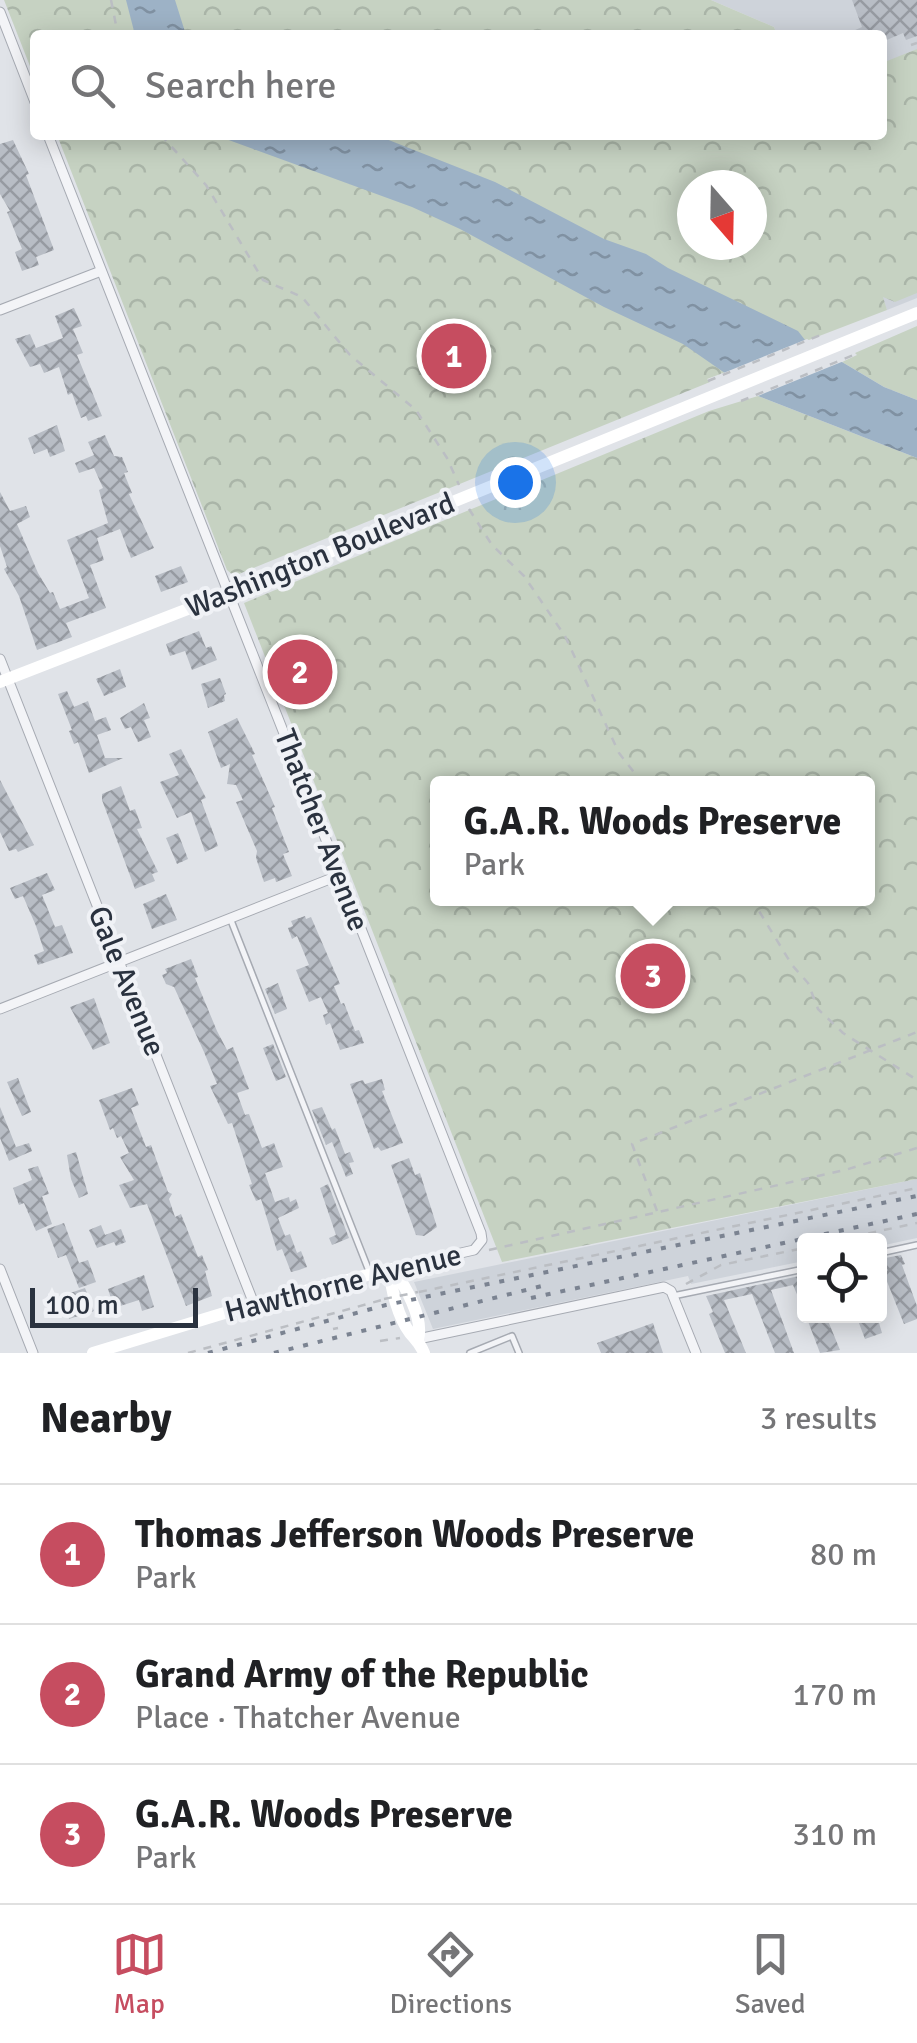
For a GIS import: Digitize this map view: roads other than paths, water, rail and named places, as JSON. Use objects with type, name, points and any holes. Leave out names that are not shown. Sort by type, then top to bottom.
[{"type":"street","points":[[0,12],[30,89]]},
{"type":"street","name":"Thatcher Avenue","points":[[50,140],[482,1233],[478,1246]]},
{"type":"street","points":[[0,310],[101,270]]},
{"type":"street","name":"Washington Boulevard","points":[[4,680],[229,593],[917,312]]},
{"type":"street","name":"Gale Avenue","points":[[0,659],[4,680],[254,1304]]},
{"type":"street","points":[[0,1009],[340,875]]},
{"type":"street","name":"Hawthorne Avenue","points":[[92,1353],[118,1350],[254,1304],[466,1253],[478,1246]]},
{"type":"street","points":[[0,1269],[34,1353]]},
{"type":"street","points":[[391,1269],[400,1278],[421,1329],[421,1346],[636,1292],[671,1292],[696,1353]]},
{"type":"lane","points":[[230,918],[370,1274]]},
{"type":"lane","points":[[887,1252],[917,1246]]},
{"type":"lane","points":[[671,1292],[797,1270]]},
{"type":"lane","points":[[470,1353],[512,1336],[519,1353]]},
{"type":"water","points":[[126,0],[175,0],[184,30],[134,30]]},
{"type":"water","points":[[229,140],[389,140],[495,182],[604,239],[646,254],[798,331],[805,340],[884,387],[917,400],[917,458],[758,396],[683,344],[412,207]]},
{"type":"railway","points":[[208,1353],[386,1305],[917,1196]]},
{"type":"railway","points":[[531,1298],[917,1214]]},
{"type":"railway","points":[[274,1353],[546,1285]]},
{"type":"place","name":"Thomas Jefferson Woods Preserve","points":[[454,356]]},
{"type":"place","name":"Grand Army of the Republic","points":[[300,672]]},
{"type":"place","name":"G.A.R. Woods Preserve","points":[[653,976]]}]
